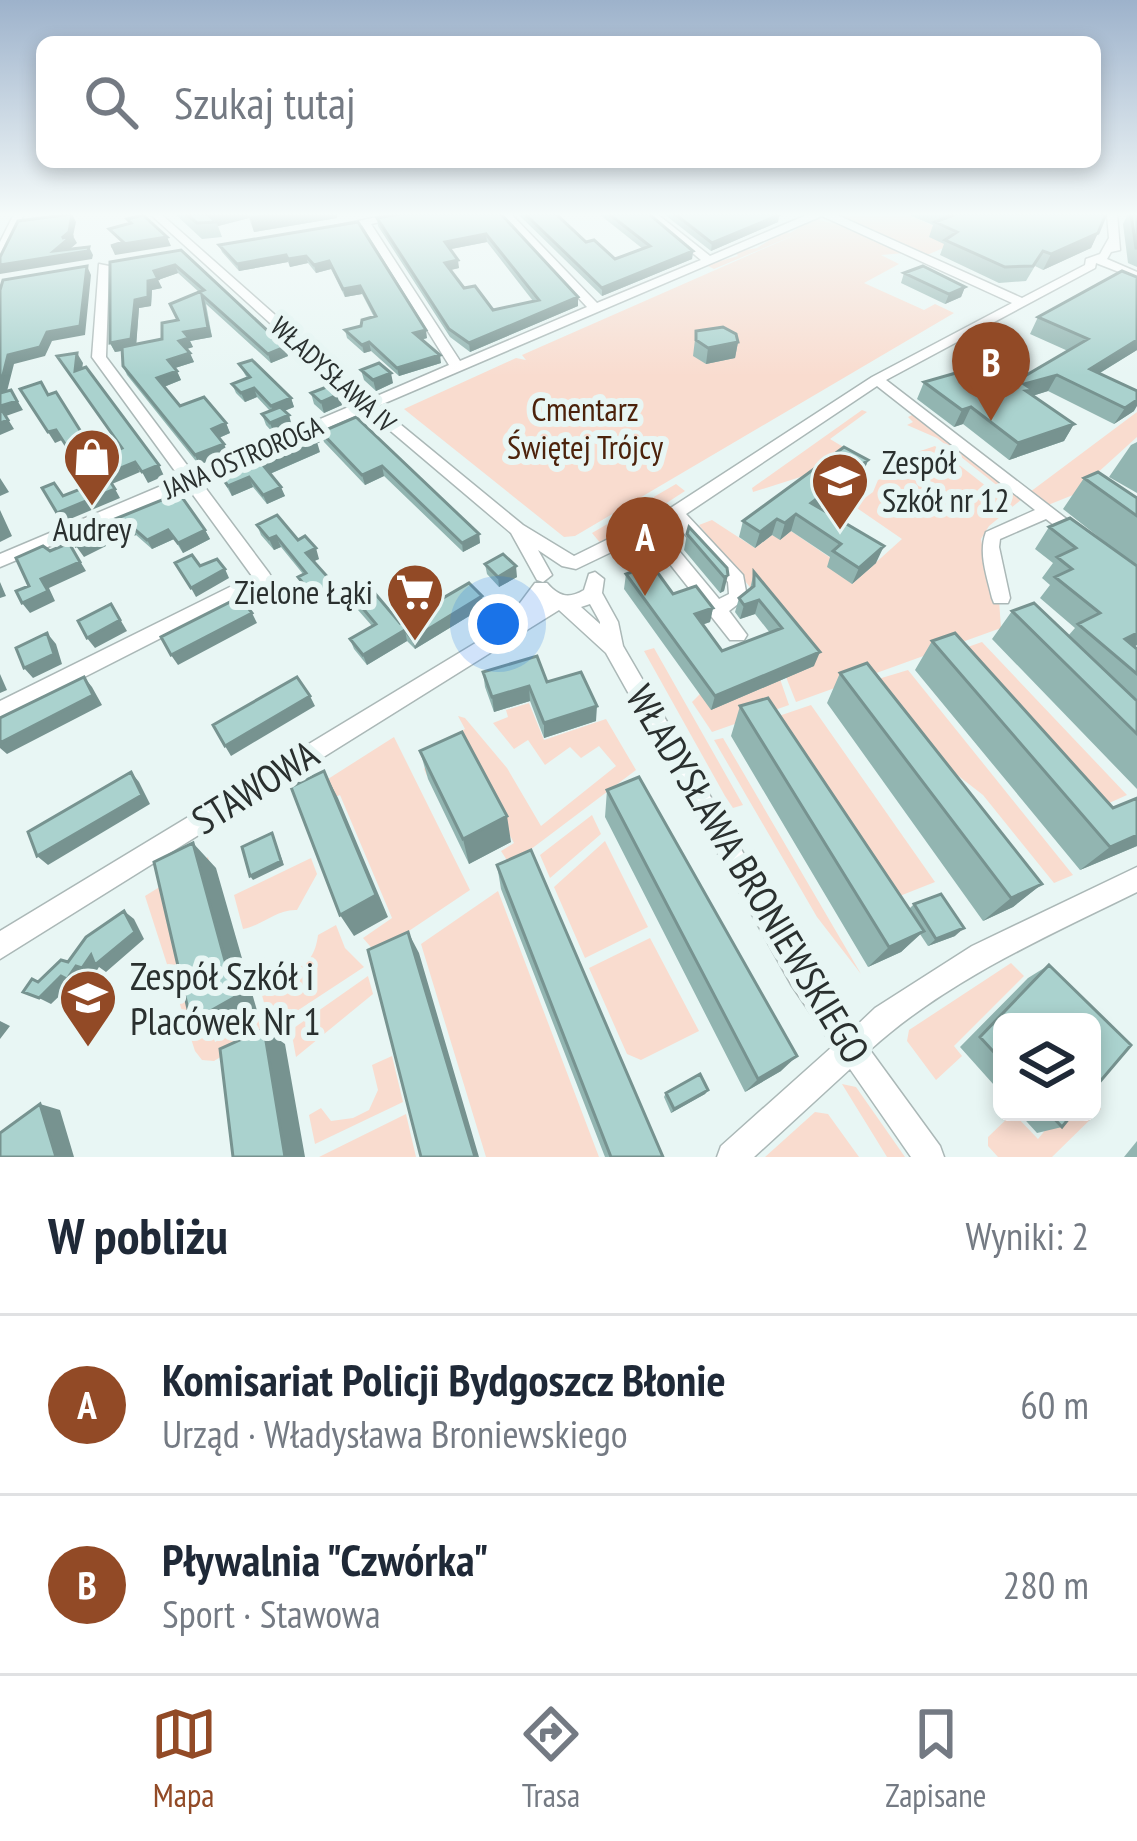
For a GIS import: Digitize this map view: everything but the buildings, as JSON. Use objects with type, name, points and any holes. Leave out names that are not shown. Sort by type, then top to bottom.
[{"type":"street","points":[[83,269],[90,268]]},
{"type":"street","points":[[0,711],[263,578],[99,357],[103,268]]},
{"type":"street","name":"WŁADYSŁAWA IV","points":[[221,268],[366,405],[517,530],[572,562],[594,586]]},
{"type":"street","points":[[394,268],[458,367]]},
{"type":"street","points":[[557,268],[595,308]]},
{"type":"street","name":"JANA OSTROROGA","points":[[0,561],[690,268]]},
{"type":"street","points":[[943,268],[1020,302]]},
{"type":"street","points":[[643,530],[584,601],[551,592],[572,562],[675,513],[877,380],[1061,281],[1100,268]]},
{"type":"street","points":[[877,380],[1083,539]]},
{"type":"street","points":[[1001,598],[992,536],[996,526],[1030,498]]},
{"type":"street","points":[[992,536],[1048,511]]},
{"type":"street","points":[[675,513],[737,580],[738,597],[718,609]]},
{"type":"street","name":"WŁADYSŁAWA IV","points":[[517,530],[551,592]]},
{"type":"street","points":[[643,530],[737,635]]},
{"type":"street","name":"WŁADYSŁAWA BRONIEWSKIEGO","points":[[594,586],[613,647],[766,919],[849,1051],[929,1157]]},
{"type":"street","name":"STAWOWA","points":[[0,946],[510,629],[536,619],[551,592]]},
{"type":"street","name":"WŁADYSŁAWA BRONIEWSKIEGO","points":[[551,592],[613,647]]},
{"type":"street","points":[[732,1157],[885,1018],[981,955],[1137,879]]},
{"type":"green space","name":"Cmentarz Świętej Trójcy","points":[[720,268],[892,268],[864,283],[924,310],[935,304],[954,313],[575,536],[564,537],[404,409],[516,358],[526,360],[522,355]]},
{"type":"green space","points":[[862,410],[867,412],[830,439],[845,448],[813,473],[753,492],[752,488]]},
{"type":"green space","points":[[1137,412],[1137,437],[1073,495],[1048,505],[1030,492]]},
{"type":"green space","name":"Zespół Szkół nr 12","points":[[914,414],[1022,499],[989,526],[981,539],[992,598],[999,600],[1001,628],[796,702],[786,677],[814,665],[699,525],[712,520],[755,548],[772,535],[780,539],[791,531],[835,561],[852,584],[902,539],[854,506],[873,492],[878,480],[902,471],[933,493],[894,460],[935,446],[1005,501],[1013,498],[937,438],[907,425]]},
{"type":"green space","points":[[676,484],[685,491],[602,545],[592,533]]},
{"type":"green space","points":[[982,642],[1127,795],[1080,816],[939,657]]},
{"type":"green space","points":[[654,648],[743,805],[733,808],[725,796],[644,651]]},
{"type":"green space","points":[[908,670],[1073,875],[1054,883],[983,795],[947,767],[875,680]]},
{"type":"green space","points":[[780,679],[789,705],[712,732],[692,702],[700,694],[712,709]]},
{"type":"green space","points":[[529,703],[544,740],[606,719],[636,770],[510,865],[501,851],[514,843],[469,758],[427,776],[424,769],[443,740],[465,729],[458,716],[465,718],[507,768],[541,826],[616,766],[599,746],[581,758],[570,747],[545,765],[528,740],[514,749],[493,723],[508,717],[506,710]]},
{"type":"green space","points":[[811,705],[935,882],[877,905],[761,722]]},
{"type":"green space","points":[[394,737],[470,890],[376,953],[363,938],[392,918],[340,795],[311,808],[306,793]]},
{"type":"green space","points":[[723,738],[861,974],[817,917],[714,740]]},
{"type":"green space","points":[[592,815],[601,834],[550,878],[540,855]]},
{"type":"green space","points":[[605,841],[648,927],[585,958],[554,887]]},
{"type":"green space","points":[[208,857],[211,868],[178,886],[215,1042],[258,1019],[261,1032],[214,1061],[202,1060],[195,1051],[145,896]]},
{"type":"green space","points":[[311,858],[317,874],[297,910],[243,929],[234,895]]},
{"type":"green space","points":[[498,891],[599,1157],[486,1157],[421,944]]},
{"type":"green space","points":[[336,925],[345,948],[364,967],[271,1028],[260,988],[304,964],[318,935]]},
{"type":"green space","points":[[650,938],[699,1031],[641,1060],[627,1054],[589,968]]},
{"type":"green space","points":[[1011,963],[1024,976],[954,1046],[962,1056],[936,1080],[907,1041],[909,1030]]},
{"type":"green space","points":[[368,976],[373,994],[296,1057],[291,1030]]},
{"type":"green space","points":[[392,1056],[403,1102],[315,1144],[309,1115],[321,1108],[331,1121],[369,1110],[378,1090],[372,1065]]},
{"type":"green space","points":[[842,1084],[856,1087],[905,1157],[887,1157]]},
{"type":"green space","points":[[815,1112],[828,1114],[859,1157],[765,1157]]},
{"type":"green space","points":[[406,1114],[416,1157],[319,1157]]},
{"type":"green space","points":[[1005,1121],[1021,1121],[1038,1139],[1053,1121],[1089,1121],[1052,1157],[998,1157],[988,1146],[988,1137]]},
{"type":"place","name":"Pływalnia \"Czwórka\"","points":[[991,421]]},
{"type":"place","name":"Audrey","points":[[92,508]]},
{"type":"place","name":"Zespół Szkół nr 12","points":[[840,532]]},
{"type":"place","name":"Komisariat Policji Bydgoszcz Błonie","points":[[645,596]]},
{"type":"place","name":"Zielone Łąki","points":[[415,643]]},
{"type":"place","name":"Zespół Szkół i Placówek Nr 1","points":[[88,1049]]}]
